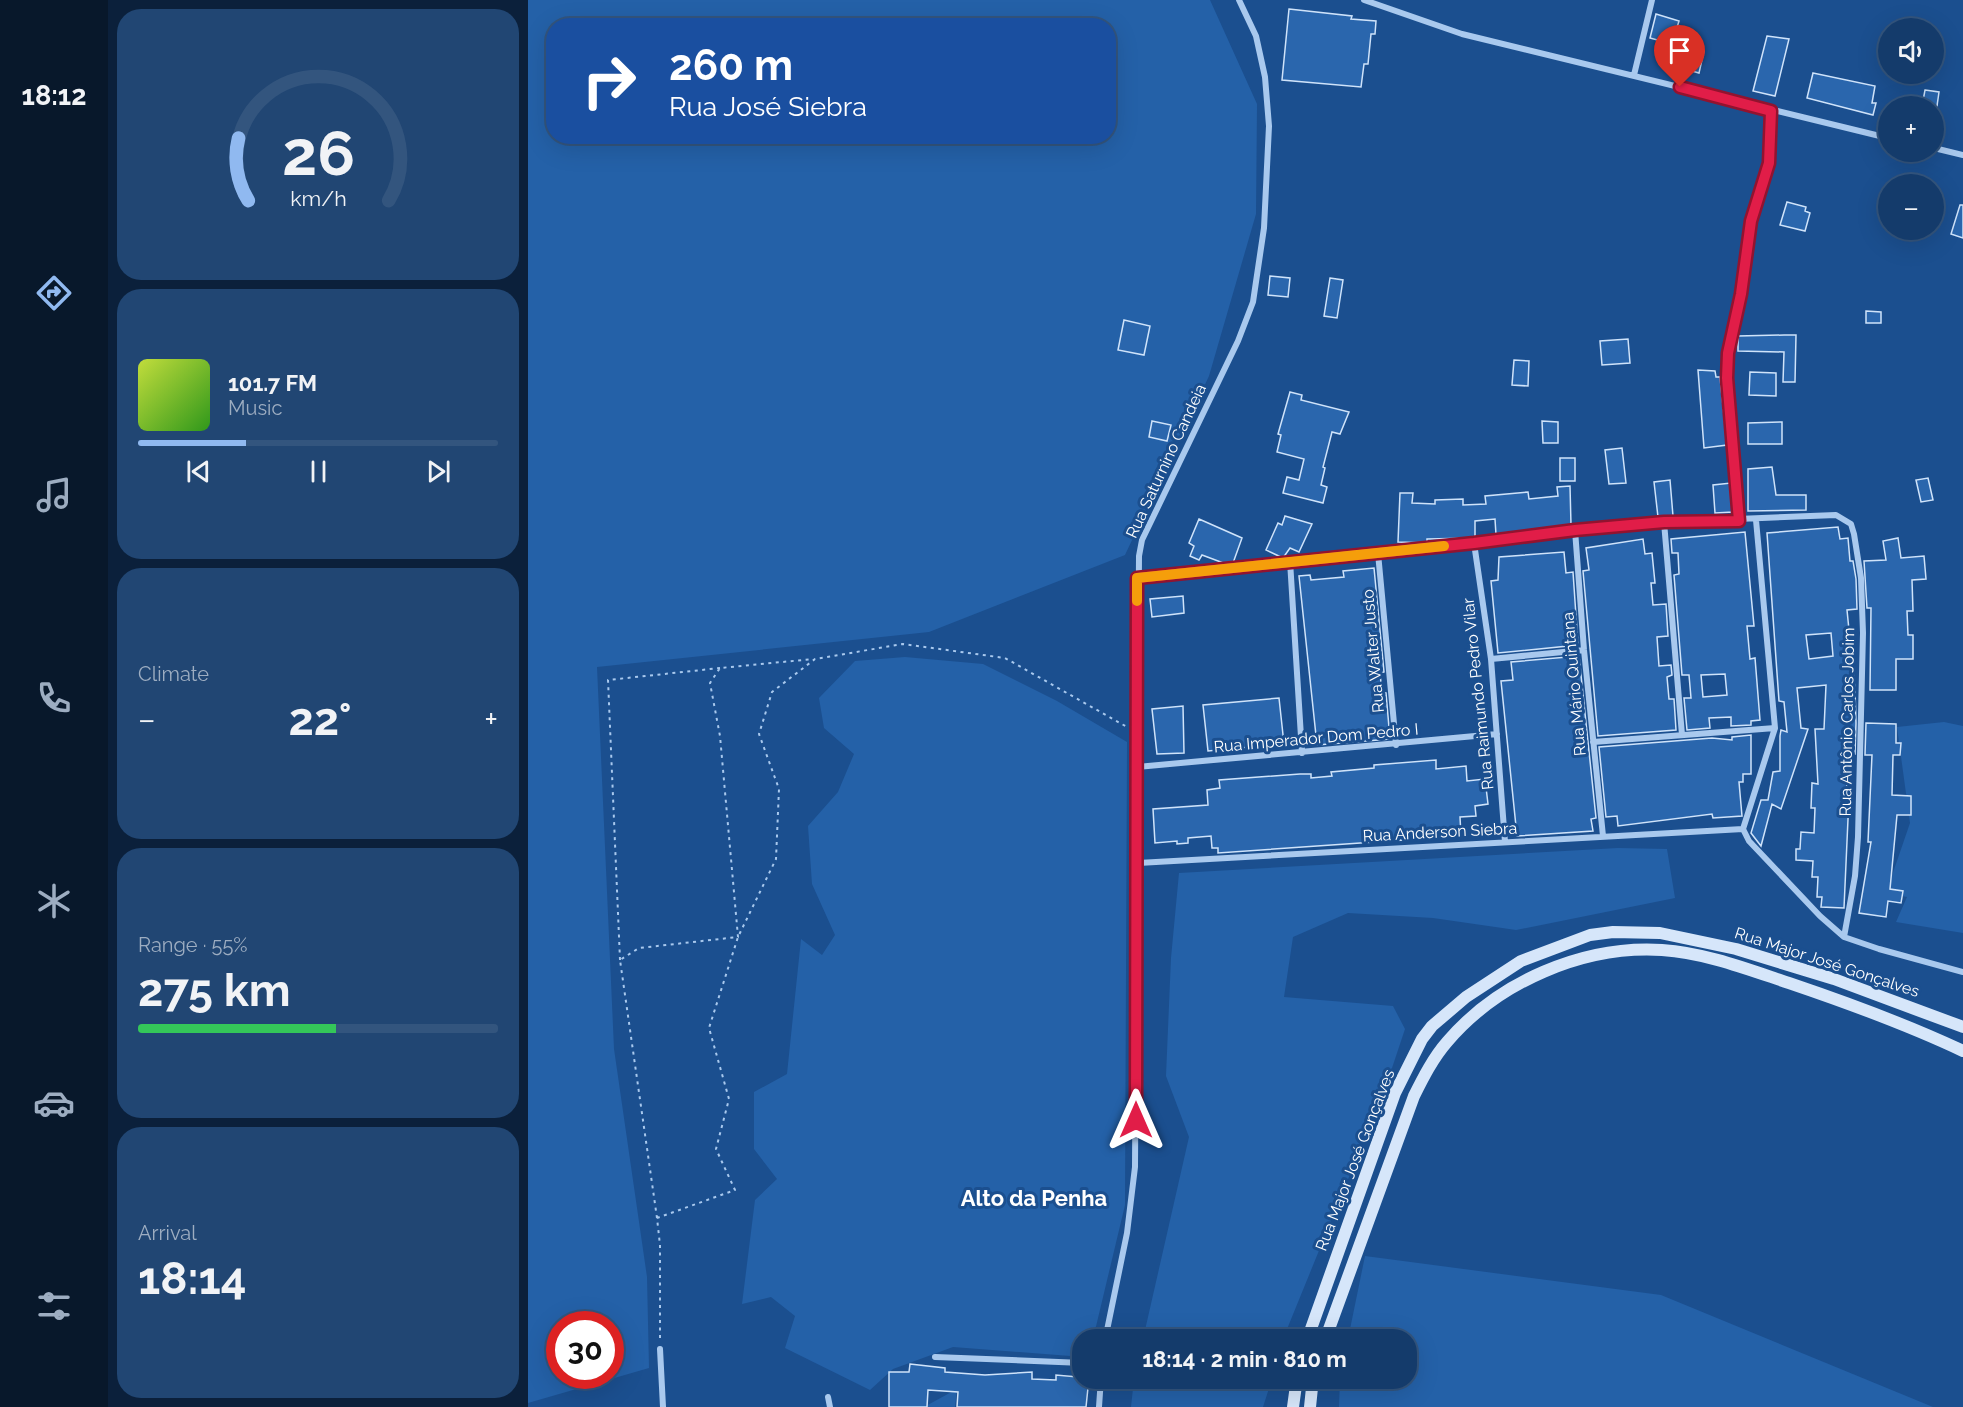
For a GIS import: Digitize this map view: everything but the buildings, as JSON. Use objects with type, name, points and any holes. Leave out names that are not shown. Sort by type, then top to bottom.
[{"type":"street","name":"Rua Saturnino Candeia","points":[[1107,1329],[1127,1233],[1135,1167],[1138,863],[1137,578],[1142,540],[1238,341],[1254,302],[1264,228],[1269,126],[1265,77],[1256,36],[1239,0]]},
{"type":"street","points":[[1364,0],[1462,34],[1878,136]]},
{"type":"street","points":[[1634,75],[1652,0]]},
{"type":"street","points":[[1739,521],[1727,378],[1728,353],[1741,294],[1751,221],[1769,163],[1771,111]]},
{"type":"street","points":[[1944,150],[1963,155]]},
{"type":"street","name":"Rua Antônio Carlos Jobim","points":[[1756,520],[1836,515],[1851,524],[1854,534],[1861,578],[1863,633],[1858,837],[1855,876],[1844,937]]},
{"type":"street","points":[[1137,578],[1378,554],[1575,530],[1664,522],[1756,520],[1775,728],[1743,829],[1749,842],[1820,916],[1844,937],[1879,950],[1953,967],[1963,972]]},
{"type":"street","points":[[1664,522],[1682,735]]},
{"type":"street","name":"Rua Mário Quintana","points":[[1575,530],[1584,650],[1603,836]]},
{"type":"street","name":"Rua Raimundo Pedro Vilar","points":[[1474,543],[1491,659],[1505,842]]},
{"type":"street","name":"Rua Walter Justo","points":[[1378,554],[1396,745]]},
{"type":"street","points":[[1290,561],[1302,753]]},
{"type":"street","points":[[1491,659],[1584,650]]},
{"type":"street","points":[[1593,742],[1775,728]]},
{"type":"street","name":"Rua Imperador Dom Pedro I","points":[[1137,767],[1497,734]]},
{"type":"street","name":"Rua Anderson Siebra","points":[[1138,863],[1743,829]]},
{"type":"street","name":"Rua Major José Gonçalves","points":[[1311,1329],[1395,1093],[1422,1039],[1432,1026],[1466,997],[1521,961],[1590,935],[1613,932],[1660,933],[1709,942],[1790,966],[1963,1027]]},
{"type":"street","name":"Rua Major José Gonçalves","points":[[1328,1329],[1414,1096],[1434,1059],[1459,1029],[1519,983],[1539,974],[1616,952],[1682,952],[1731,963],[1826,995],[1915,1028],[1963,1051]]},
{"type":"street","points":[[660,1349],[663,1407]]},
{"type":"street","points":[[935,1357],[1072,1363]]},
{"type":"street","points":[[1099,1407],[1100,1389]]},
{"type":"street","points":[[1293,1407],[1295,1389]]},
{"type":"street","points":[[1310,1407],[1312,1389]]},
{"type":"street","points":[[828,1397],[830,1407]]},
{"type":"path","points":[[660,1349],[660,1245],[621,960],[608,680],[815,659],[903,644],[1005,658],[1137,732]]},
{"type":"path","points":[[657,1218],[735,1190],[716,1149],[729,1099],[709,1028],[738,937],[776,859],[780,789],[759,734],[772,692],[815,659]]},
{"type":"path","points":[[720,668],[710,683],[720,736],[738,937]]},
{"type":"path","points":[[621,960],[639,948],[738,937]]},
{"type":"shaded area","points":[[528,0],[1210,0],[1257,104],[1256,214],[1209,376],[1125,555],[929,632],[597,667],[614,1049],[647,1277],[649,1368],[624,1375],[624,1311],[546,1311],[546,1389],[576,1389],[528,1403]]},
{"type":"shaded area","points":[[905,657],[983,664],[1057,701],[1127,742],[1125,1205],[1095,1329],[1072,1329],[1072,1356],[953,1347],[893,1369],[870,1390],[785,1348],[795,1316],[771,1297],[742,1304],[755,1200],[777,1179],[754,1149],[754,1092],[787,1074],[801,939],[822,955],[835,935],[812,884],[808,826],[838,792],[854,754],[824,728],[819,698],[855,661]]},
{"type":"shaded area","points":[[1944,722],[1963,726],[1963,933],[1896,922],[1907,897],[1886,893],[1910,823],[1897,727]]},
{"type":"shaded area","points":[[1618,848],[1667,849],[1675,898],[1516,930],[1433,918],[1348,913],[1293,937],[1284,997],[1393,1006],[1405,1029],[1386,1086],[1287,1329],[1145,1329],[1189,1137],[1166,1076],[1171,958],[1179,873]]},
{"type":"shaded area","points":[[1365,1256],[1661,1295],[1933,1407],[1339,1407],[1340,1389],[1417,1389],[1417,1329],[1350,1329]]},
{"type":"shaded area","points":[[957,1389],[955,1407],[924,1407]]},
{"type":"shaded area","points":[[1133,1389],[1269,1389],[1263,1407],[1131,1407]]},
{"type":"slow traffic","points":[[1137,601],[1137,578],[1444,546]]},
{"type":"district","name":"Alto da Penha","points":[[1034,1198]]},
{"type":"route","points":[[1136,1120],[1137,578],[1378,554],[1575,530],[1664,522],[1739,521],[1727,378],[1728,353],[1741,294],[1751,221],[1769,163],[1771,111],[1680,87]]}]
